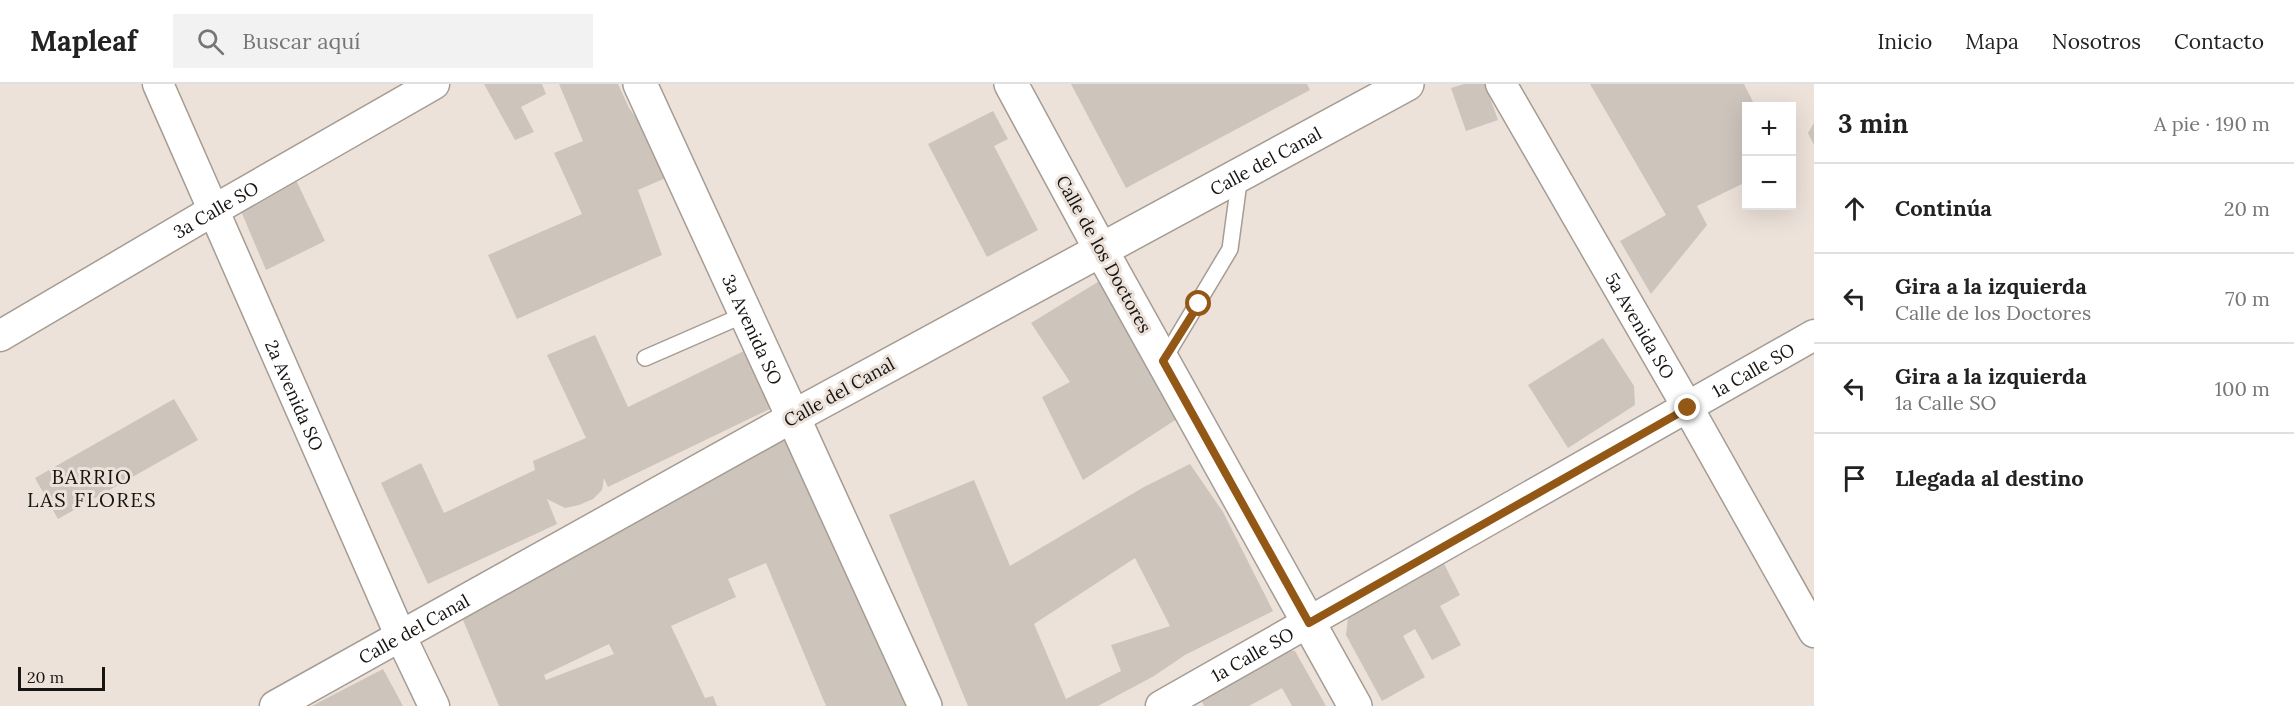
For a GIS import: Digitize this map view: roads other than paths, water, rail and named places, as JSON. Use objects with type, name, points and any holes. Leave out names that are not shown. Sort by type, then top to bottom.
[{"type":"main road","name":"3a Avenida SO","points":[[639,84],[925,706]]},
{"type":"main road","name":"Calle de los Doctores","points":[[1011,84],[1355,706]]},
{"type":"main road","name":"Calle del Canal","points":[[793,417],[1407,84]]},
{"type":"street","name":"2a Avenida SO","points":[[158,84],[401,637],[434,706]]},
{"type":"street","name":"3a Calle SO","points":[[0,336],[434,84]]},
{"type":"street","name":"5a Avenida SO","points":[[1501,84],[1814,632]]},
{"type":"street","name":"1a Calle SO","points":[[1161,706],[1814,335]]},
{"type":"street","name":"Calle del Canal","points":[[275,706],[793,417]]},
{"type":"lane","points":[[1163,361],[1230,249],[1240,175]]},
{"type":"lane","points":[[645,358],[746,314]]},
{"type":"district","name":"BARRIO LAS FLORES","points":[[92,488]]}]
